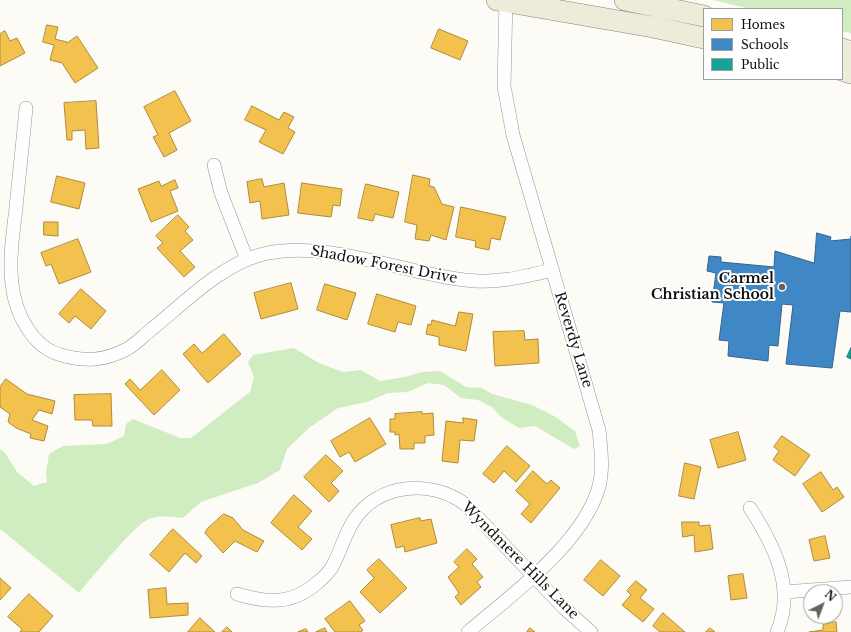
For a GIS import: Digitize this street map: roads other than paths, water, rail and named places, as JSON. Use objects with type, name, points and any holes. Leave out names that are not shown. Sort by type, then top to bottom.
[{"type":"main road","points":[[625,0],[703,16]]},
{"type":"main road","points":[[503,1],[653,27],[703,38]]},
{"type":"street","name":"Reverdy Lane","points":[[468,632],[534,575],[570,538],[589,510],[598,490],[602,469],[598,430],[513,135],[504,86],[503,1]]},
{"type":"street","name":"Shadow Forest Drive","points":[[26,108],[11,248],[12,284],[19,313],[34,337],[52,352],[80,361],[101,359],[127,349],[222,273],[266,253],[295,250],[347,256],[465,280],[496,282],[552,270]]},
{"type":"street","points":[[214,165],[221,193],[248,260]]},
{"type":"street","name":"Wyndmere Hills Lane","points":[[237,594],[265,600],[284,600],[298,596],[316,584],[333,566],[348,531],[362,511],[370,503],[390,492],[415,487],[445,492],[465,504],[564,608],[591,632]]},
{"type":"street","points":[[750,508],[775,552],[781,573],[784,592],[781,618],[776,632]]},
{"type":"street","points":[[784,592],[851,587]]},
{"type":"place","name":"Carmel Christian School","points":[[782,287]]}]
